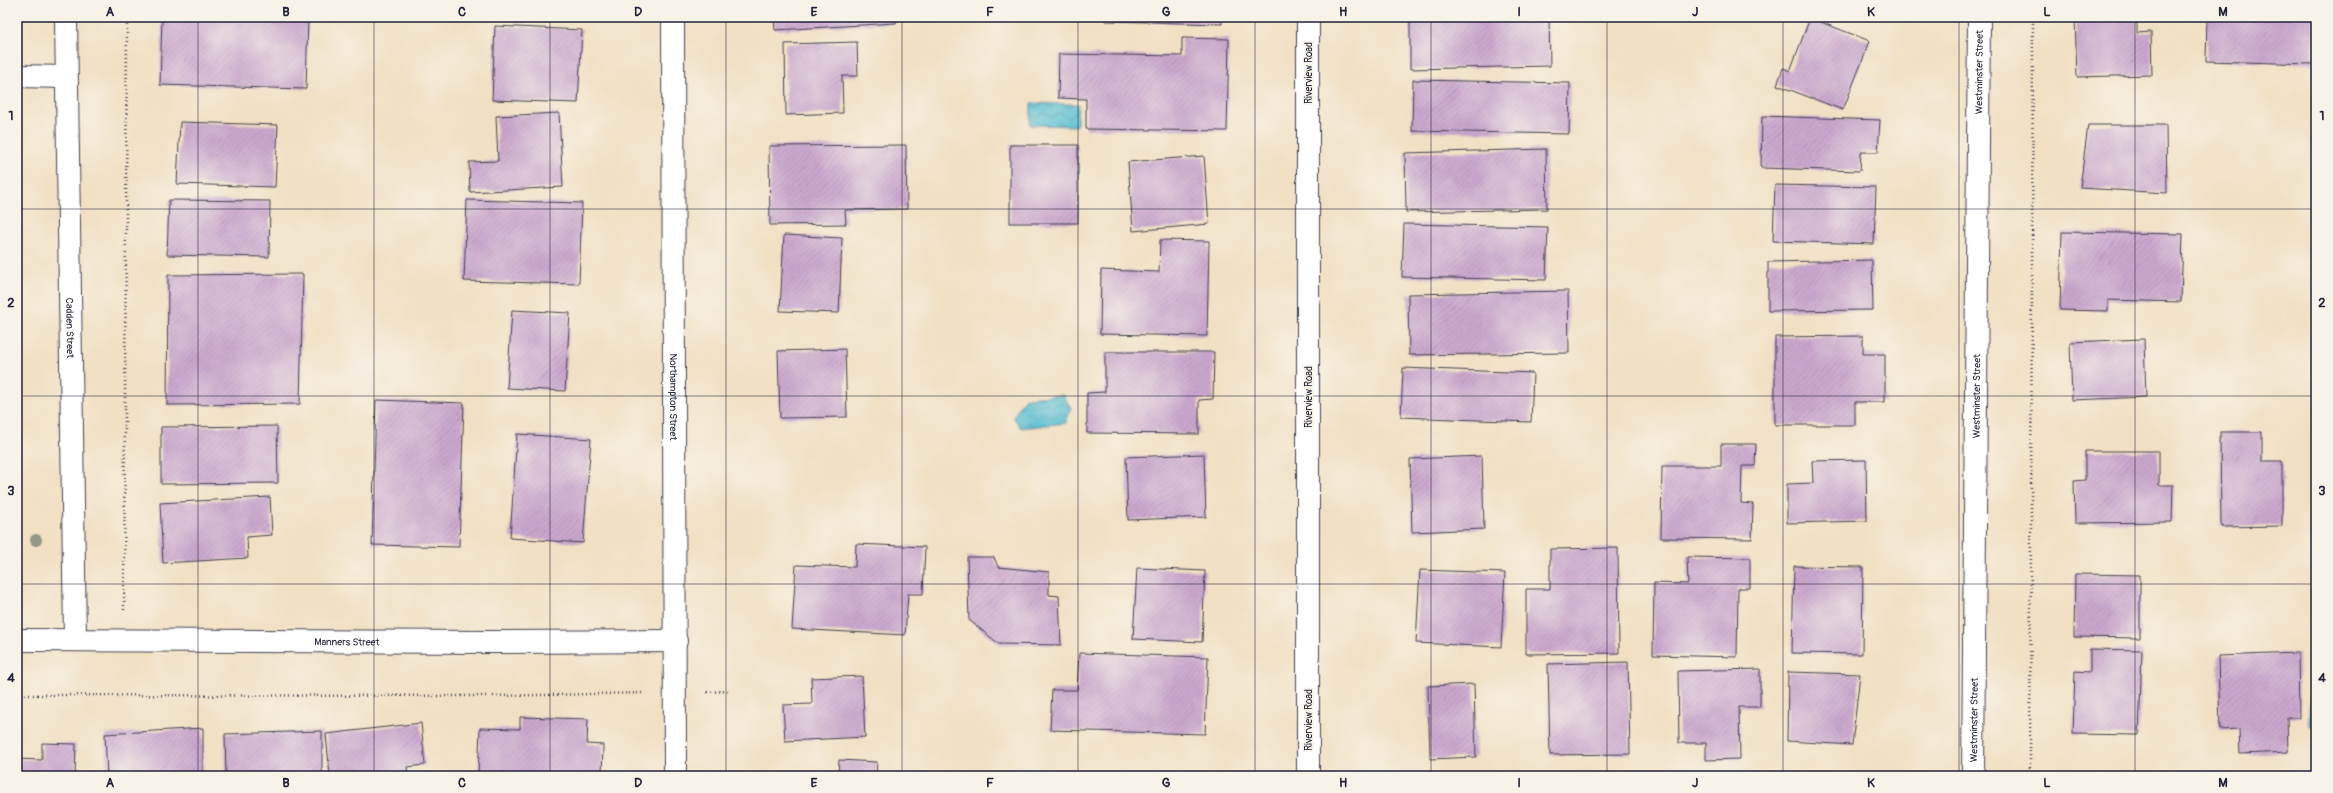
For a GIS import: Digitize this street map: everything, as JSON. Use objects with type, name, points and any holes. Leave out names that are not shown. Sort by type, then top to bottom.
[{"type":"street","name":"Cadden Street","points":[[66,17],[75,639]]},
{"type":"street","name":"Northampton Street","points":[[673,17],[676,641],[675,776]]},
{"type":"street","name":"Riverview Road","points":[[1308,17],[1308,776]]},
{"type":"street","name":"Westminster Street","points":[[1973,776],[1979,17]]},
{"type":"street","points":[[17,76],[66,77]]},
{"type":"street","name":"Manners Street","points":[[17,640],[75,639],[485,642],[676,641]]},
{"type":"path","points":[[124,640],[127,17]]},
{"type":"path","points":[[2030,776],[2033,17]]},
{"type":"path","points":[[17,695],[493,696],[730,691]]},
{"type":"water","points":[[1031,103],[1078,104],[1077,126],[1030,125]]},
{"type":"water","points":[[1063,395],[1071,408],[1066,423],[1021,428],[1013,417],[1025,398]]},
{"type":"water","points":[[2311,484],[2316,484],[2316,528],[2310,528]]},
{"type":"water","points":[[2310,684],[2316,685],[2316,726],[2309,726]]},
{"type":"building","points":[[162,17],[308,17],[306,89],[160,85]]},
{"type":"building","points":[[774,17],[896,17],[896,23],[775,30]]},
{"type":"building","points":[[1105,17],[1222,17],[1222,24],[1105,21]]},
{"type":"building","points":[[1410,17],[1549,17],[1550,66],[1410,69]]},
{"type":"building","points":[[2075,17],[2137,17],[2137,33],[2151,32],[2152,75],[2077,77]]},
{"type":"building","points":[[2207,17],[2315,17],[2313,64],[2206,61]]},
{"type":"building","points":[[1810,18],[1870,41],[1843,110],[1777,85],[1783,68],[1790,71]]},
{"type":"building","points":[[495,26],[582,30],[578,103],[492,100]]},
{"type":"building","points":[[1182,38],[1229,39],[1227,131],[1086,129],[1086,99],[1058,98],[1059,54],[1182,56]]},
{"type":"building","points":[[857,42],[858,76],[842,76],[843,113],[786,115],[785,44]]},
{"type":"building","points":[[1413,80],[1570,83],[1569,134],[1412,131]]},
{"type":"building","points":[[559,113],[563,187],[470,192],[469,162],[498,161],[496,116]]},
{"type":"building","points":[[1762,116],[1880,120],[1878,152],[1861,152],[1860,171],[1761,168]]},
{"type":"building","points":[[180,122],[278,125],[275,187],[177,184]]},
{"type":"building","points":[[2088,125],[2166,125],[2167,193],[2080,188]]},
{"type":"building","points":[[906,145],[907,209],[845,210],[846,224],[770,225],[769,146]]},
{"type":"building","points":[[1010,145],[1078,145],[1078,223],[1010,223]]},
{"type":"building","points":[[1546,149],[1547,209],[1406,212],[1405,153]]},
{"type":"building","points":[[1204,156],[1209,224],[1133,231],[1128,162]]},
{"type":"building","points":[[1775,185],[1876,187],[1874,244],[1773,241]]},
{"type":"building","points":[[169,200],[270,201],[269,257],[167,255]]},
{"type":"building","points":[[467,200],[582,203],[579,284],[464,281]]},
{"type":"building","points":[[1404,224],[1548,227],[1546,280],[1402,277]]},
{"type":"building","points":[[2062,232],[2183,234],[2181,302],[2108,300],[2108,311],[2060,310]]},
{"type":"building","points":[[784,235],[842,238],[839,313],[780,311]]},
{"type":"building","points":[[1160,240],[1209,241],[1207,336],[1100,334],[1101,270],[1159,272]]},
{"type":"building","points":[[1872,260],[1873,310],[1768,311],[1768,262]]},
{"type":"building","points":[[303,274],[300,404],[167,405],[168,275]]},
{"type":"building","points":[[1568,291],[1569,353],[1409,355],[1408,294]]},
{"type":"building","points":[[512,310],[570,313],[565,391],[507,388]]},
{"type":"building","points":[[1863,336],[1863,354],[1885,354],[1885,402],[1855,402],[1855,425],[1775,425],[1775,337]]},
{"type":"building","points":[[2144,339],[2146,397],[2072,400],[2070,342]]},
{"type":"building","points":[[845,349],[847,417],[780,418],[778,351]]},
{"type":"building","points":[[1105,352],[1214,352],[1213,399],[1199,400],[1199,434],[1087,433],[1087,393],[1105,392]]},
{"type":"building","points":[[1403,368],[1533,373],[1531,422],[1401,417]]},
{"type":"building","points":[[376,400],[464,403],[459,547],[372,545]]},
{"type":"building","points":[[277,426],[278,483],[161,484],[161,427]]},
{"type":"building","points":[[2220,432],[2262,432],[2262,461],[2282,461],[2282,526],[2221,527]]},
{"type":"building","points":[[517,434],[591,439],[583,543],[510,538]]},
{"type":"building","points":[[1721,444],[1756,444],[1755,466],[1742,466],[1741,503],[1753,504],[1752,539],[1661,538],[1662,466],[1721,466]]},
{"type":"building","points":[[2085,451],[2159,451],[2159,485],[2173,485],[2172,522],[2075,523],[2074,481],[2085,480]]},
{"type":"building","points":[[1204,454],[1206,517],[1128,520],[1126,457]]},
{"type":"building","points":[[1482,456],[1484,529],[1412,532],[1410,459]]},
{"type":"building","points":[[1866,460],[1867,521],[1787,523],[1787,484],[1813,483],[1812,461]]},
{"type":"building","points":[[270,497],[272,535],[247,537],[248,558],[163,563],[160,503]]},
{"type":"building","points":[[856,544],[925,547],[923,594],[908,594],[905,635],[792,629],[796,565],[855,567]]},
{"type":"building","points":[[1618,548],[1619,653],[1526,654],[1526,589],[1550,589],[1550,549]]},
{"type":"building","points":[[967,557],[994,557],[998,567],[1049,572],[1049,595],[1059,596],[1061,645],[999,644],[969,620]]},
{"type":"building","points":[[1687,557],[1750,558],[1750,588],[1738,588],[1737,657],[1653,655],[1654,583],[1688,584]]},
{"type":"building","points":[[1794,566],[1863,567],[1862,654],[1792,653]]},
{"type":"building","points":[[1137,568],[1205,571],[1202,642],[1133,639]]},
{"type":"building","points":[[1420,570],[1505,573],[1501,647],[1416,643]]},
{"type":"building","points":[[2075,574],[2140,575],[2140,638],[2074,637]]},
{"type":"building","points":[[2090,649],[2142,650],[2139,735],[2073,734],[2075,671],[2090,672]]},
{"type":"building","points":[[1079,653],[1208,657],[1205,734],[1050,730],[1052,690],[1077,690]]},
{"type":"building","points":[[2298,653],[2299,718],[2287,718],[2288,752],[2240,754],[2239,729],[2220,730],[2218,656]]},
{"type":"building","points":[[1628,662],[1630,754],[1550,755],[1548,664]]},
{"type":"building","points":[[1760,669],[1760,707],[1739,707],[1740,759],[1706,760],[1706,743],[1679,743],[1678,671]]},
{"type":"building","points":[[1788,672],[1860,674],[1852,745],[1787,741]]},
{"type":"building","points":[[862,676],[865,737],[785,741],[783,705],[812,704],[811,678]]},
{"type":"building","points":[[1474,684],[1476,757],[1430,759],[1428,686]]},
{"type":"building","points":[[520,717],[588,719],[587,744],[603,745],[602,776],[478,776],[480,728],[520,729]]},
{"type":"building","points":[[421,723],[425,765],[407,767],[408,776],[330,776],[326,734]]},
{"type":"building","points":[[203,728],[203,776],[107,776],[105,734]]},
{"type":"building","points":[[322,731],[322,776],[226,776],[225,734]]},
{"type":"building","points":[[42,743],[76,744],[75,776],[17,776],[17,759],[42,760]]},
{"type":"building","points":[[839,760],[877,762],[876,776],[838,776]]}]
